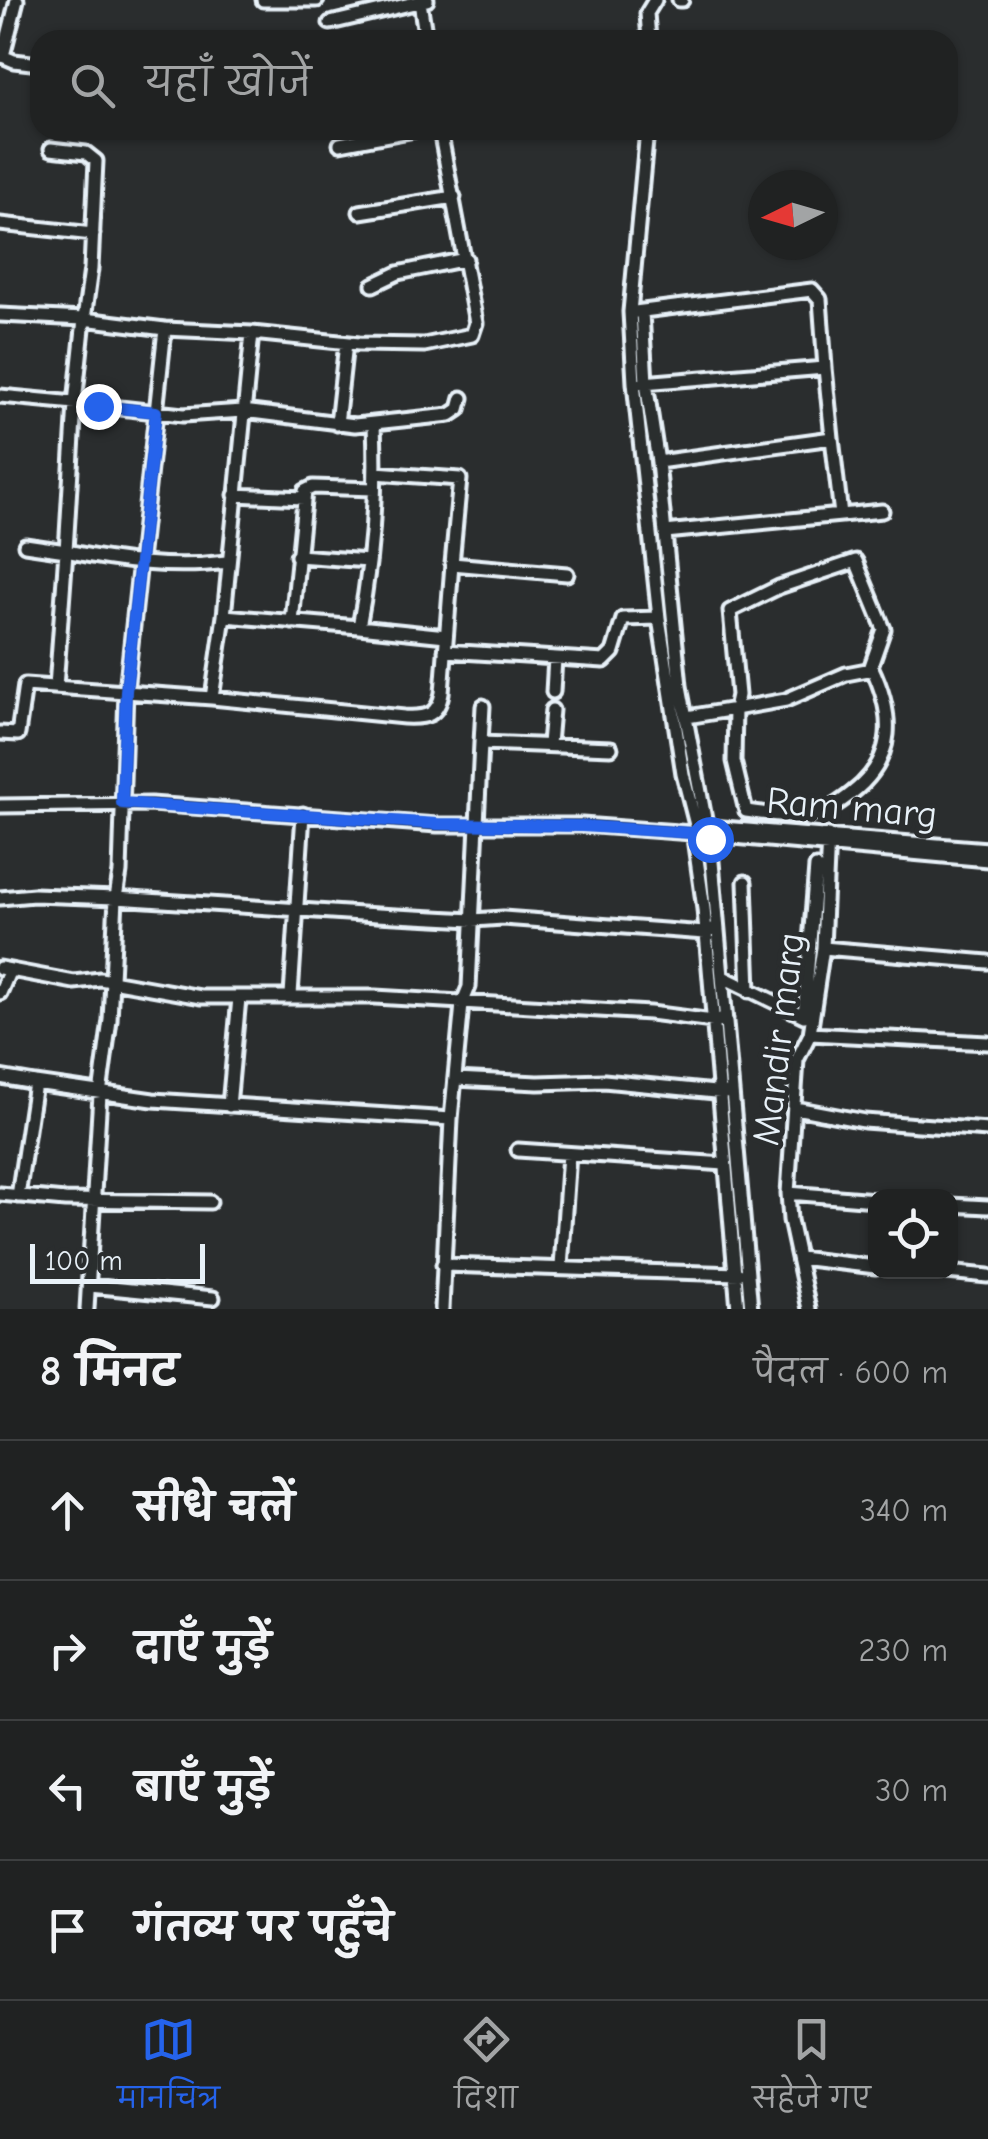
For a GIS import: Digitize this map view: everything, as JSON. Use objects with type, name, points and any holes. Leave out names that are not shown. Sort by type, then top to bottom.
[{"type":"street","points":[[17,0],[1,55],[30,63]]},
{"type":"street","points":[[263,0],[317,0]]},
{"type":"street","points":[[648,30],[647,13],[654,0]]},
{"type":"street","points":[[330,23],[423,1],[425,30]]},
{"type":"street","points":[[340,144],[361,140]]},
{"type":"street","points":[[0,315],[346,343],[424,345],[472,335],[476,323],[442,140]]},
{"type":"street","points":[[645,140],[636,312],[659,618],[684,774],[703,832]]},
{"type":"street","points":[[51,150],[86,152],[96,161],[56,687]]},
{"type":"street","points":[[360,212],[454,197]]},
{"type":"street","points":[[0,224],[93,234]]},
{"type":"street","points":[[373,285],[409,270],[466,260]]},
{"type":"street","points":[[636,312],[812,290],[820,299],[841,516]]},
{"type":"street","points":[[87,1309],[100,1094],[120,872],[126,691],[165,329]]},
{"type":"street","points":[[212,698],[252,333]]},
{"type":"street","points":[[337,424],[346,343]]},
{"type":"street","points":[[640,383],[825,368]]},
{"type":"street","points":[[640,383],[658,462],[680,686],[703,832],[741,1273],[738,1309]]},
{"type":"street","points":[[0,396],[182,415],[243,412],[374,425],[450,414],[459,409],[462,398]]},
{"type":"street","points":[[358,627],[369,561],[374,425]]},
{"type":"street","points":[[658,462],[832,438]]},
{"type":"street","points":[[0,733],[18,734],[24,685],[422,718],[440,707],[460,479],[375,473]]},
{"type":"street","points":[[292,622],[306,491],[312,487],[374,490]]},
{"type":"street","points":[[235,495],[304,498]]},
{"type":"street","points":[[665,532],[882,512]]},
{"type":"street","points":[[25,546],[139,562],[200,566],[228,562]]},
{"type":"street","points":[[298,556],[369,561]]},
{"type":"street","points":[[856,562],[884,630],[871,666],[885,710],[887,739],[883,759],[867,782],[819,813],[784,816],[746,811],[734,761],[735,708],[738,695],[730,611],[779,587],[856,562]]},
{"type":"street","points":[[452,564],[567,574]]},
{"type":"street","points":[[224,616],[446,636]]},
{"type":"street","points":[[445,651],[604,661],[613,652],[623,619],[659,618]]},
{"type":"street","points":[[553,692],[556,658]]},
{"type":"street","points":[[687,717],[786,700],[846,674],[872,669]]},
{"type":"street","points":[[442,1309],[451,1120],[462,1004],[469,987],[484,706]]},
{"type":"street","points":[[549,744],[552,710]]},
{"type":"street","points":[[481,743],[610,748]]},
{"type":"street","name":"Ram marg","points":[[0,806],[122,803],[479,826],[582,826],[988,849]]},
{"type":"street","points":[[292,995],[303,814]]},
{"type":"street","points":[[828,841],[988,860]]},
{"type":"street","name":"Mandir marg","points":[[809,1309],[788,1193],[797,1060],[810,1034],[823,948],[828,841]]},
{"type":"street","points":[[723,976],[804,1016],[810,982],[816,867]]},
{"type":"street","points":[[744,882],[749,991]]},
{"type":"street","points":[[0,898],[116,898],[711,930]]},
{"type":"street","points":[[711,930],[723,976],[720,1020]]},
{"type":"street","points":[[823,948],[892,957],[988,962]]},
{"type":"street","points":[[0,993],[5,970],[74,982],[100,980],[201,997],[292,995],[720,1020]]},
{"type":"street","points":[[229,1106],[239,998]]},
{"type":"street","points":[[810,1034],[988,1043]]},
{"type":"street","points":[[0,1078],[100,1094],[451,1120]]},
{"type":"street","points":[[455,1080],[604,1081],[726,1093]]},
{"type":"street","points":[[18,1196],[34,1084]]},
{"type":"street","points":[[726,1093],[725,1164],[741,1273],[751,1309]]},
{"type":"street","points":[[795,1108],[864,1121],[988,1130]]},
{"type":"street","points":[[518,1150],[725,1164]]},
{"type":"street","points":[[561,1267],[569,1154]]},
{"type":"street","points":[[788,1193],[868,1199]]},
{"type":"street","points":[[0,1194],[94,1201],[210,1202]]},
{"type":"street","points":[[958,1205],[988,1207]]},
{"type":"street","points":[[799,1258],[868,1266]]},
{"type":"street","points":[[443,1265],[741,1273]]},
{"type":"street","points":[[958,1273],[988,1276]]},
{"type":"street","points":[[90,1286],[212,1298]]},
{"type":"route","points":[[98,406],[156,412],[126,691],[122,803],[437,824],[582,826],[692,833],[701,843],[710,839]]}]
